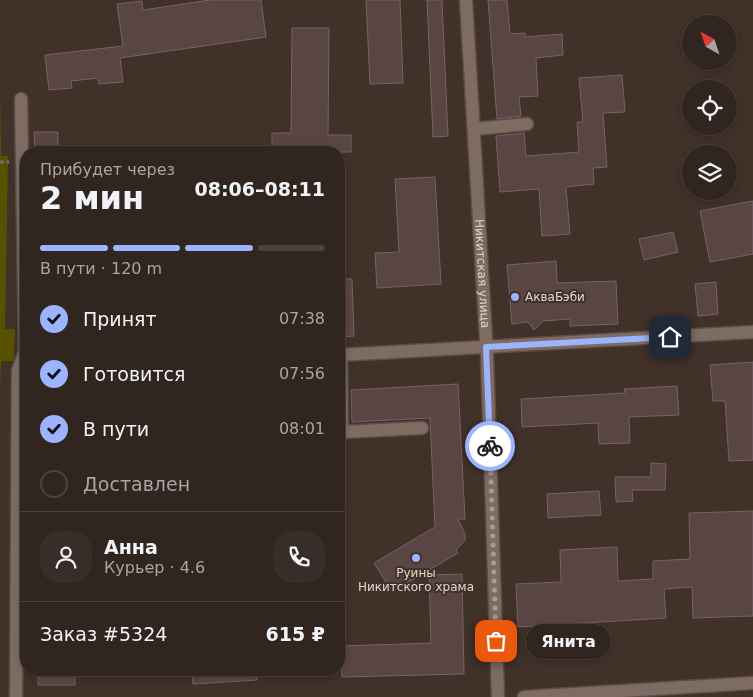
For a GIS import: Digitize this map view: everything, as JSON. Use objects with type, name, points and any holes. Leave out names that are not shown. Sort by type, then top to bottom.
[{"type":"street","name":"Никитская улица","points":[[466,0],[486,347],[498,697]]},
{"type":"street","points":[[21,99],[22,146]]},
{"type":"street","points":[[474,129],[527,124]]},
{"type":"street","points":[[345,355],[753,332]]},
{"type":"street","points":[[345,432],[422,428]]},
{"type":"street","points":[[16,697],[20,479]]},
{"type":"street","points":[[524,697],[594,695],[753,683]]},
{"type":"street","points":[[694,697],[704,689],[713,686]]},
{"type":"shaded area","points":[[0,82],[1,156],[8,156],[5,329],[15,329],[14,361],[1,361],[0,389]]},
{"type":"building","points":[[210,0],[261,0],[266,37],[120,58],[123,82],[99,84],[98,78],[71,81],[72,88],[49,90],[45,55],[123,46],[117,4],[142,1],[143,10]]},
{"type":"building","points":[[366,0],[400,0],[403,83],[370,84]]},
{"type":"building","points":[[427,0],[442,0],[448,136],[433,137]]},
{"type":"building","points":[[488,0],[507,0],[510,34],[525,33],[525,37],[562,34],[563,55],[536,58],[538,96],[519,97],[521,116],[497,119]]},
{"type":"building","points":[[292,28],[329,28],[328,135],[351,135],[351,152],[345,152],[345,146],[272,146],[272,133],[291,133]]},
{"type":"building","points":[[622,75],[625,112],[603,113],[607,167],[593,168],[594,184],[566,187],[570,234],[542,236],[539,189],[500,192],[496,136],[524,133],[526,156],[579,152],[577,122],[583,122],[579,78]]},
{"type":"building","points":[[34,132],[58,132],[58,146],[35,146]]},
{"type":"building","points":[[435,177],[441,284],[377,288],[375,253],[399,252],[395,179]]},
{"type":"building","points":[[753,201],[753,254],[710,262],[700,211]]},
{"type":"building","points":[[673,232],[678,252],[644,260],[639,239]]},
{"type":"building","points":[[556,261],[557,283],[616,281],[618,324],[570,326],[570,319],[543,321],[534,330],[528,322],[512,324],[507,265]]},
{"type":"building","points":[[345,279],[352,279],[354,336],[345,337]]},
{"type":"building","points":[[716,282],[718,314],[698,316],[695,284]]},
{"type":"building","points":[[753,362],[753,460],[729,461],[725,401],[713,401],[710,365]]},
{"type":"building","points":[[458,384],[465,519],[458,519],[465,534],[465,540],[456,550],[458,553],[392,592],[374,563],[435,527],[430,418],[352,422],[351,390]]},
{"type":"building","points":[[677,386],[679,415],[629,417],[630,443],[599,444],[598,423],[522,427],[521,399],[625,393],[624,389]]},
{"type":"building","points":[[651,463],[666,464],[665,490],[632,490],[633,501],[616,502],[615,477],[651,477]]},
{"type":"building","points":[[599,491],[601,515],[548,518],[547,494]]},
{"type":"building","points":[[753,511],[753,616],[693,618],[692,587],[664,589],[666,618],[518,627],[516,584],[561,582],[560,550],[617,547],[618,581],[653,579],[653,561],[690,559],[689,513]]},
{"type":"building","points":[[462,574],[464,674],[342,677],[345,676],[345,646],[431,643],[429,575]]},
{"type":"building","points":[[38,676],[75,676],[75,685],[38,685]]},
{"type":"building","points":[[192,676],[257,676],[257,680],[193,684]]},
{"type":"way so far","points":[[490,446],[496,641]]},
{"type":"place","name":"АкваБэби","points":[[515,297]]},
{"type":"place","name":"Руины Никитского храма","points":[[416,558]]},
{"type":"place","name":"Янита","points":[[496,641]]},
{"type":"route","points":[[490,446],[486,347],[670,337]]}]
